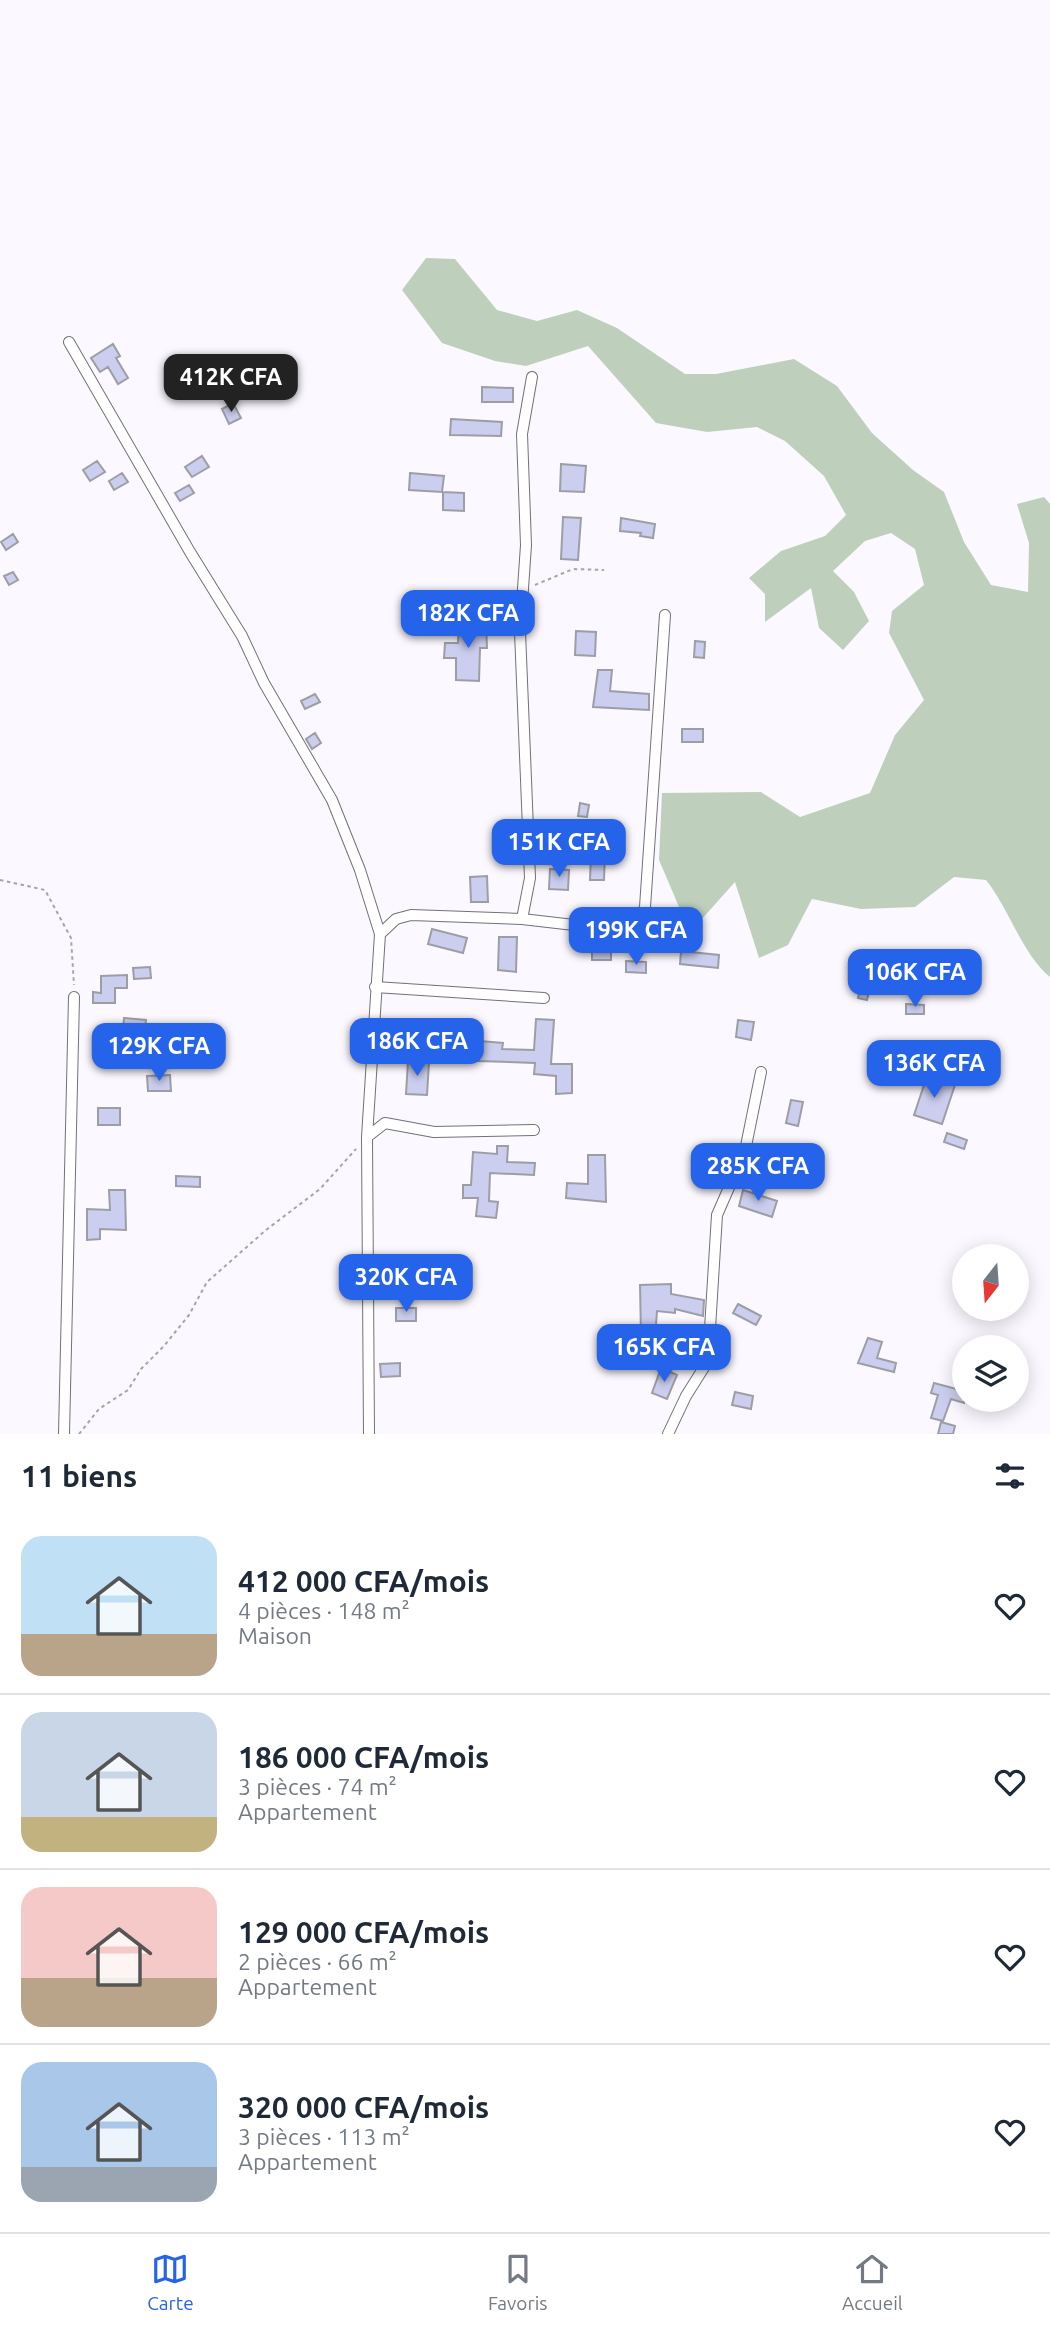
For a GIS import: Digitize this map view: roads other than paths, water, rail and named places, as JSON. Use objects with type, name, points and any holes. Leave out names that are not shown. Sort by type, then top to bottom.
[{"type":"street","points":[[69,342],[242,636],[264,683],[332,800],[360,870],[380,934],[367,1137],[369,1434]]},
{"type":"street","points":[[522,919],[530,878],[520,590],[526,545],[522,434],[532,377]]},
{"type":"street","points":[[380,934],[396,919],[411,915],[522,919],[626,931],[638,922],[645,907],[665,615]]},
{"type":"street","points":[[375,987],[544,998]]},
{"type":"street","points":[[64,1434],[74,997]]},
{"type":"street","points":[[668,1434],[686,1396],[708,1361],[718,1215],[745,1151],[761,1072]]},
{"type":"street","points":[[367,1137],[385,1123],[434,1132],[534,1130]]}]
